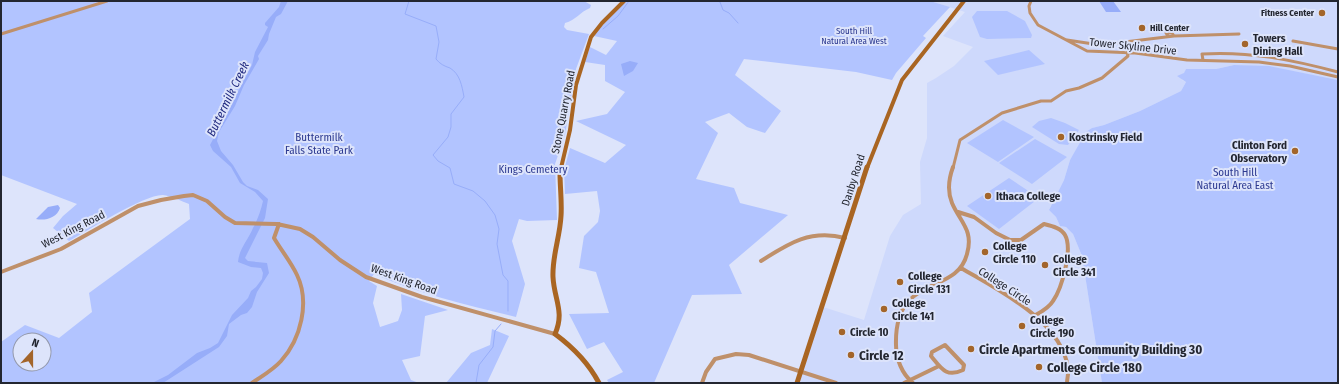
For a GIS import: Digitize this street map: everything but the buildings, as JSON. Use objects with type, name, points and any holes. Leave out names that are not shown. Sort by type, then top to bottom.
[{"type":"main road","name":"Stone Quarry Road","points":[[555,334],[559,325],[560,316],[553,278],[554,260],[561,216],[560,174],[570,130],[576,85],[591,37],[602,23],[624,1]]},
{"type":"main road","name":"Danby Road","points":[[797,383],[802,372],[867,168],[898,87],[914,63],[964,1]]},
{"type":"main road","name":"West King Road","points":[[555,334],[577,351],[592,370],[599,383]]},
{"type":"street","points":[[1,34],[107,1]]},
{"type":"street","points":[[1031,1],[1029,6],[1030,14],[1035,22],[1064,39],[1081,43],[1100,45],[1168,36],[1239,34]]},
{"type":"street","name":"Tower Skyline Drive","points":[[1064,39],[1079,48],[1091,52],[1127,53],[1186,60],[1274,64],[1338,77]]},
{"type":"street","points":[[1293,41],[1338,49]]},
{"type":"street","points":[[911,382],[902,369],[897,355],[896,328],[898,315],[904,303],[931,286],[953,275],[961,268],[965,260],[969,233],[965,222],[951,199],[950,175],[959,143],[962,138],[1002,113],[1041,101],[1051,101],[1066,91],[1079,88],[1102,78],[1115,66],[1126,59],[1128,56],[1127,53]]},
{"type":"street","name":"Tower Skyline Drive","points":[[1203,60],[1202,54],[1259,56],[1290,60],[1338,72]]},
{"type":"street","name":"West King Road","points":[[1,272],[60,249],[128,211],[155,201],[185,195],[196,196],[206,200],[225,219],[235,223],[279,224],[300,229],[340,260],[366,277],[422,297],[555,334]]},
{"type":"street","points":[[958,212],[974,216],[1002,236],[1016,241],[1027,236],[1044,224],[1058,227],[1065,235],[1069,248],[1056,297],[1050,304],[1034,316]]},
{"type":"street","points":[[252,383],[275,366],[288,353],[298,333],[302,319],[302,293],[297,275],[274,238],[279,224]]},
{"type":"street","points":[[761,261],[806,236],[825,234],[845,238]]},
{"type":"street","name":"College Circle","points":[[961,268],[1019,303],[1050,331],[1062,349],[1068,367],[1067,383]]},
{"type":"street","points":[[945,345],[965,368],[958,373],[950,374],[939,366],[931,354],[945,345]]},
{"type":"street","points":[[702,383],[706,372],[715,359],[730,355],[749,355],[836,383]]},
{"type":"street","points":[[904,383],[911,382],[939,366]]},
{"type":"shaded area","points":[[281,1],[288,1],[281,14],[276,17],[268,40],[258,56],[259,59],[244,85],[235,106],[219,132],[217,141],[221,151],[233,165],[243,182],[247,186],[258,190],[268,199],[265,218],[245,258],[248,261],[267,263],[269,273],[257,292],[252,307],[247,313],[241,315],[229,324],[227,336],[219,347],[163,383],[152,383],[168,375],[197,353],[218,343],[232,315],[248,298],[251,291],[262,279],[263,273],[261,268],[251,267],[238,262],[242,249],[258,218],[263,201],[255,192],[240,183],[231,167],[213,151],[210,145],[252,65],[255,52],[268,27],[265,23],[279,7]]},
{"type":"shaded area","name":"Ithaca College","points":[[930,1],[1338,1],[1338,80],[1275,68],[1249,66],[1234,65],[1216,69],[1186,69],[1182,80],[1186,82],[1181,91],[1140,111],[1092,128],[1070,160],[1064,180],[1049,210],[1056,217],[1060,226],[1066,227],[1073,234],[1082,256],[1102,383],[806,383],[798,381],[823,307],[864,320],[890,236],[903,215],[921,204],[920,162],[927,138],[927,83],[954,66],[973,47],[943,36],[965,12]]},
{"type":"shaded area","points":[[1099,1],[1113,1],[1121,12],[1106,12]]},
{"type":"shaded area","points":[[630,61],[638,63],[633,71],[624,76],[621,64]]},
{"type":"shaded area","points":[[58,205],[60,208],[56,214],[50,218],[43,220],[36,219],[48,207]]},
{"type":"green space","name":"Buttermilk Falls State Park","points":[[1,1],[584,1],[591,5],[590,8],[565,23],[564,27],[567,30],[589,34],[576,69],[565,135],[555,164],[557,220],[527,221],[519,219],[512,241],[525,284],[516,317],[426,293],[374,274],[369,281],[377,286],[373,303],[380,327],[398,321],[402,310],[401,294],[448,310],[425,316],[420,356],[402,360],[411,380],[419,383],[1,383],[1,342],[12,334],[12,372],[52,372],[52,335],[59,338],[92,312],[89,293],[190,219],[189,204],[173,197],[163,195],[155,196],[130,206],[69,241],[53,228],[63,216],[77,204],[1,175]]},
{"type":"green space","name":"South Hill Natural Area West","points":[[626,1],[930,1],[950,7],[923,36],[926,38],[896,73],[892,80],[856,72],[744,59],[735,75],[781,111],[765,133],[747,127],[729,113],[705,122],[718,133],[696,179],[734,188],[740,203],[788,215],[729,265],[742,294],[692,295],[654,383],[609,383],[607,380],[623,372],[604,342],[587,349],[569,314],[609,313],[596,272],[579,268],[584,236],[598,222],[600,211],[597,191],[565,194],[564,170],[570,148],[605,163],[626,145],[576,121],[607,114],[625,92],[605,81],[605,65],[585,62],[590,47],[606,55],[617,41],[594,36]]},
{"type":"green space","points":[[977,11],[1007,11],[1025,21],[1032,35],[1031,38],[987,39],[980,37],[972,17]]},
{"type":"green space","points":[[1029,50],[1045,64],[998,75],[984,61]]},
{"type":"green space","name":"South Hill Natural Area East","points":[[1234,65],[1269,66],[1338,80],[1338,383],[1102,383],[1082,256],[1073,234],[1066,227],[1060,226],[1056,217],[1049,210],[1064,180],[1070,160],[1086,132],[1092,128],[1140,111],[1181,91],[1186,82],[1177,76],[1184,73],[1186,69],[1216,69]]},
{"type":"green space","name":"Kostrinsky Field","points":[[1051,118],[1079,130],[1068,145],[1059,144],[1032,127],[1039,121]]},
{"type":"green space","points":[[1003,120],[1034,137],[998,162],[967,143]]},
{"type":"green space","points":[[1035,139],[1067,157],[1032,184],[999,163]]},
{"type":"green space","points":[[1009,178],[1039,198],[999,229],[967,206]]},
{"type":"green space","name":"Buttermilk Falls State Park","points":[[25,325],[43,332],[15,332]]},
{"type":"green space","points":[[492,329],[509,336],[487,383],[446,383],[471,353],[490,345]]},
{"type":"waterway","points":[[409,1],[405,14],[436,26],[439,42],[436,59],[456,74],[464,97],[451,114],[451,127],[448,137],[433,155],[438,161],[450,168],[454,184],[473,191],[485,201],[495,215],[499,229],[497,244],[503,275],[508,281],[508,311]]},
{"type":"waterway","points":[[603,29],[618,16],[629,1]]},
{"type":"waterway","points":[[718,1],[720,2],[723,10],[729,13],[738,23]]},
{"type":"waterway","points":[[476,383],[479,365],[493,347],[495,331],[501,324]]},
{"type":"place","name":"Fitness Center","points":[[1322,13]]},
{"type":"place","name":"Hill Center","points":[[1142,28]]},
{"type":"place","name":"Towers Dining Hall","points":[[1245,44]]},
{"type":"place","name":"Kostrinsky Field","points":[[1061,137]]},
{"type":"place","name":"Clinton Ford Observatory","points":[[1295,151]]},
{"type":"place","name":"Ithaca College","points":[[988,196]]},
{"type":"place","name":"College Circle 110","points":[[985,252]]},
{"type":"place","name":"College Circle 341","points":[[1045,265]]},
{"type":"place","name":"College Circle 131","points":[[900,282]]},
{"type":"place","name":"College Circle 141","points":[[884,309]]},
{"type":"place","name":"College Circle 190","points":[[1022,326]]},
{"type":"place","name":"Circle 10","points":[[842,332]]},
{"type":"place","name":"Circle Apartments Community Building 30","points":[[971,349]]},
{"type":"place","name":"Circle 12","points":[[851,355]]},
{"type":"place","name":"College Circle 180","points":[[1039,367]]},
{"type":"water label","name":"Buttermilk Creek","points":[[228,99]]},
{"type":"park label","name":"Kings Cemetery","points":[[533,169]]}]
